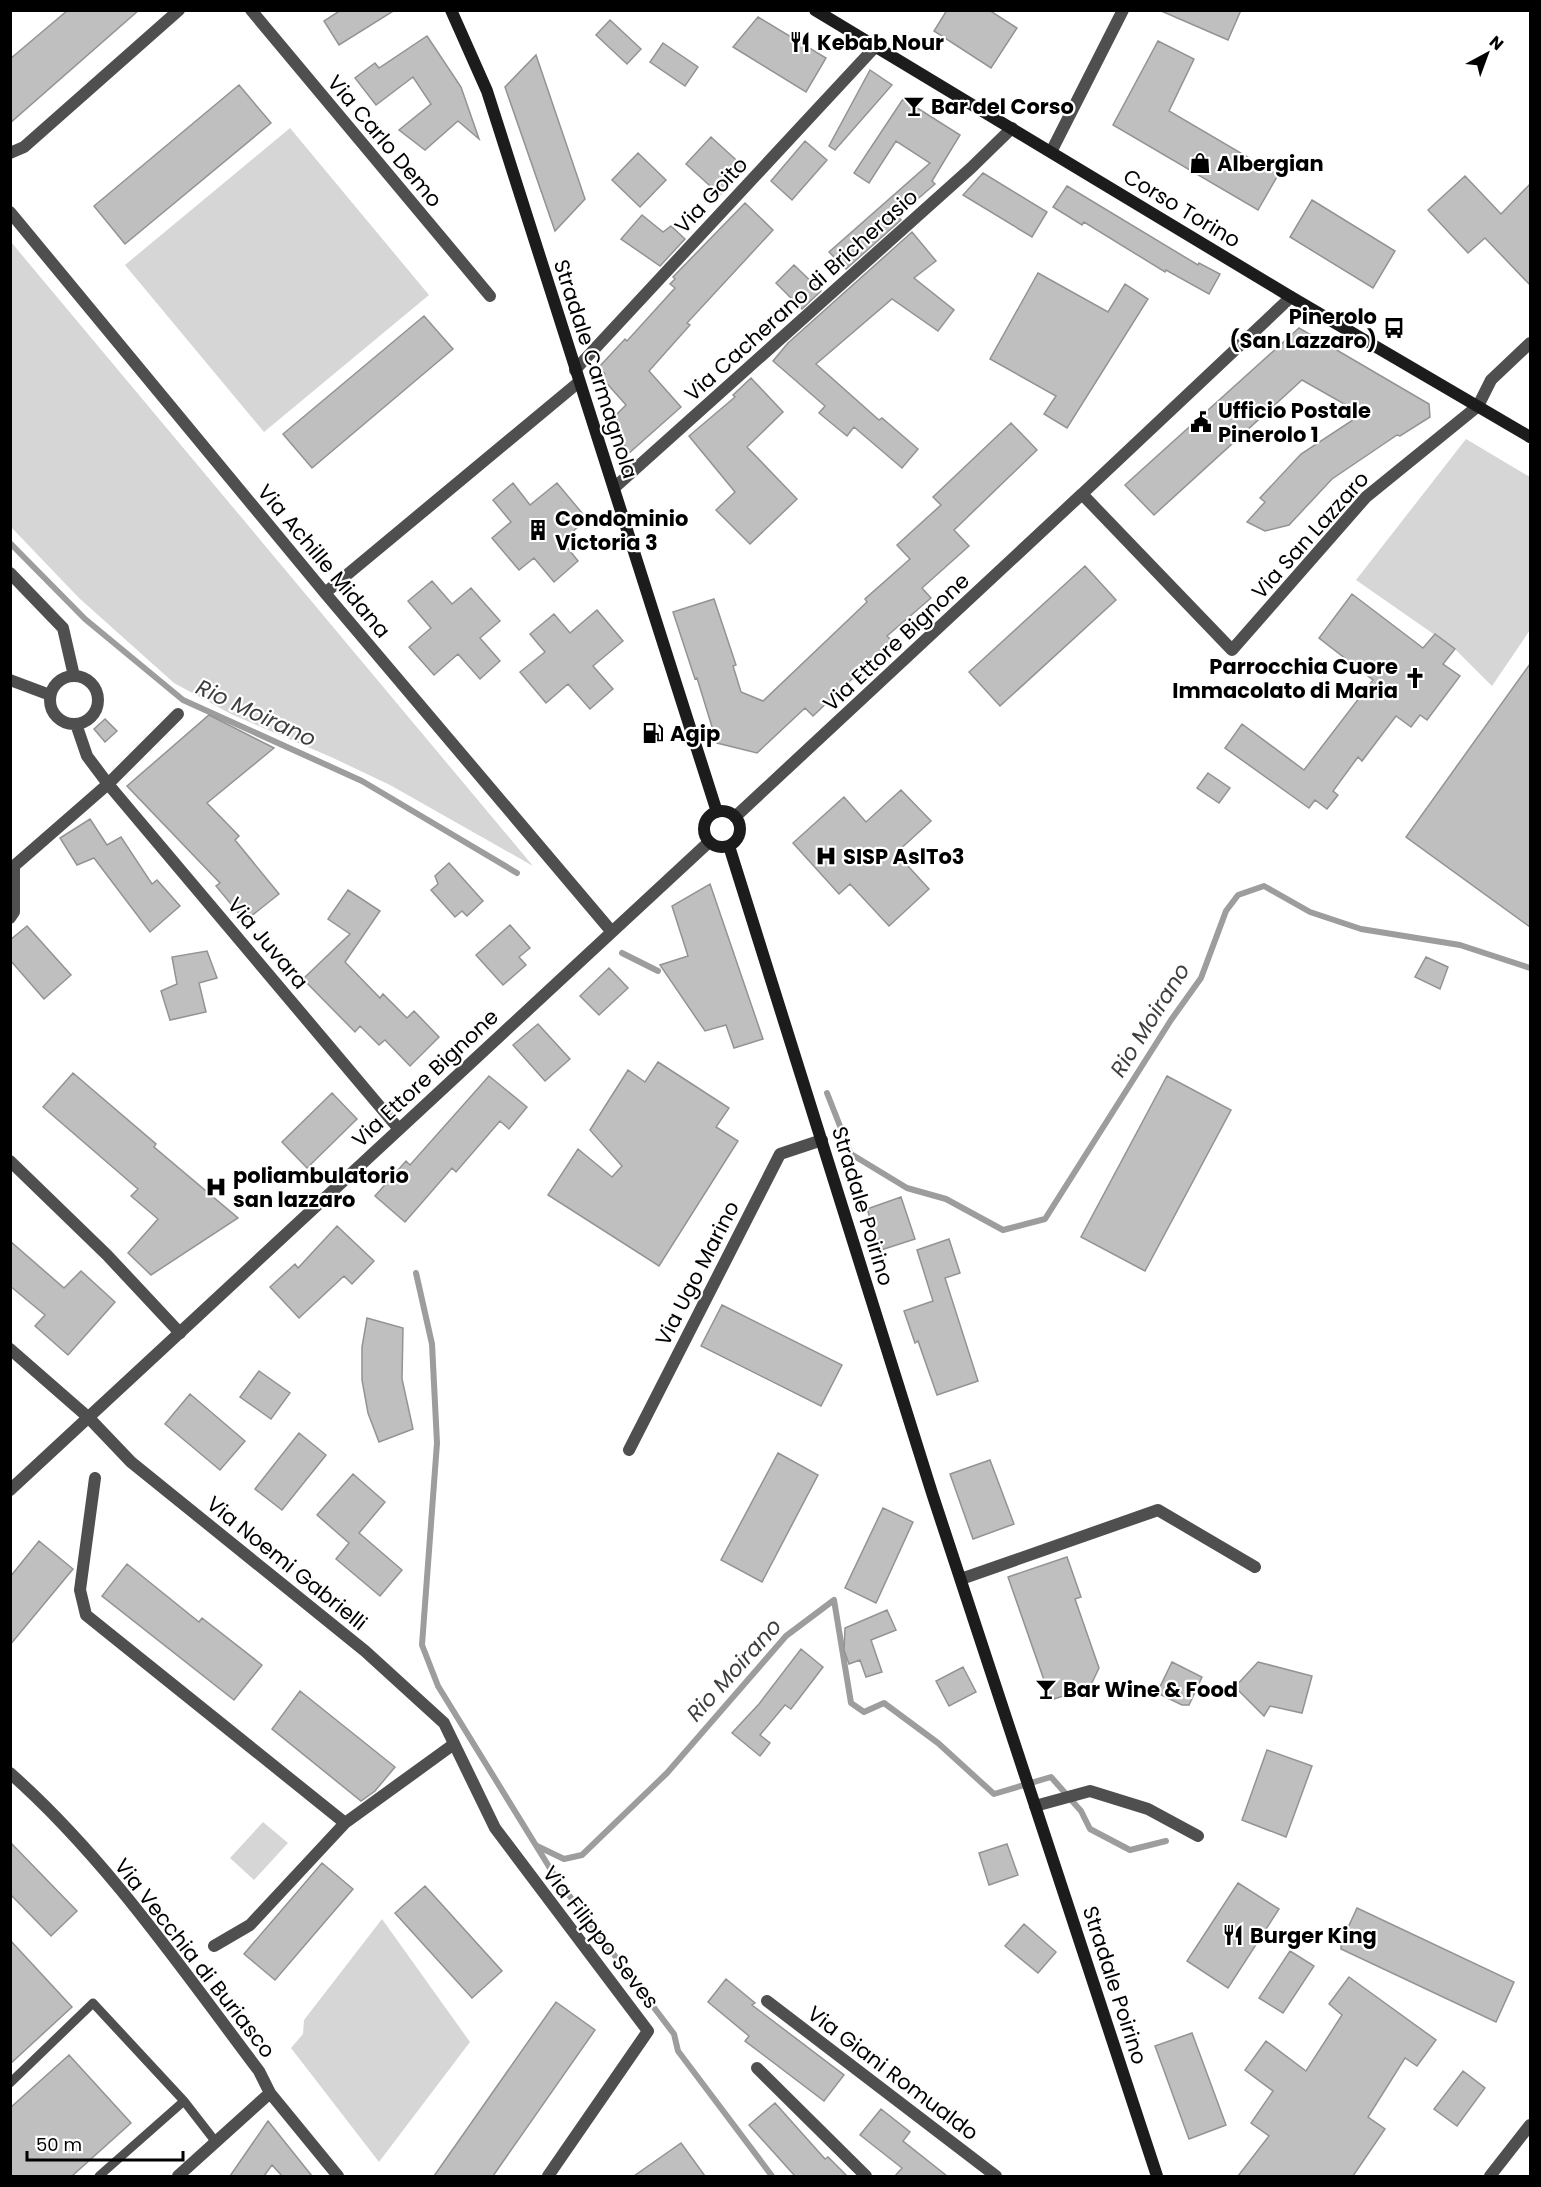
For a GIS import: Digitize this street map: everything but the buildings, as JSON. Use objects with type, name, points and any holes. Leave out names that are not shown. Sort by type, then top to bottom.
[{"type":"main road","name":"Stradale Carmagnola","points":[[451,10],[487,92],[717,812]]},
{"type":"main road","name":"Corso Torino","points":[[816,11],[1530,437]]},
{"type":"main road","points":[[717,812],[727,812],[735,818],[739,833],[729,846],[718,847],[709,842],[704,825],[717,812]]},
{"type":"main road","name":"Stradale Poirino","points":[[729,846],[960,1579],[1157,2176]]},
{"type":"street","points":[[10,153],[24,147],[179,10]]},
{"type":"street","name":"Via Carlo Demo","points":[[251,10],[490,296]]},
{"type":"street","points":[[1051,152],[1123,10]]},
{"type":"street","name":"Via Goito","points":[[574,370],[875,47]]},
{"type":"street","name":"Via Cacherano di Bricherasio","points":[[614,488],[971,168],[1012,128]]},
{"type":"street","name":"Via Achille Midana","points":[[10,212],[325,593],[612,932]]},
{"type":"street","name":"Via Ettore Bignone","points":[[735,818],[1292,297]]},
{"type":"street","points":[[1478,406],[1491,380],[1530,343]]},
{"type":"street","points":[[325,593],[579,382]]},
{"type":"street","name":"Via San Lazzaro","points":[[1082,494],[1232,650],[1366,497],[1478,406]]},
{"type":"street","points":[[10,573],[63,628],[74,676]]},
{"type":"street","points":[[74,676],[89,682],[98,695],[98,703],[91,717],[76,724],[56,716],[50,695],[59,681],[74,676]]},
{"type":"street","points":[[10,680],[50,695]]},
{"type":"street","points":[[10,918],[14,912],[14,866],[108,784],[178,714]]},
{"type":"street","name":"Via Juvara","points":[[76,724],[87,756],[108,784],[398,1128]]},
{"type":"street","name":"Via Ettore Bignone","points":[[10,1490],[709,842]]},
{"type":"street","name":"Via Ugo Marino","points":[[629,1450],[780,1154],[822,1140]]},
{"type":"street","points":[[10,1161],[107,1255],[180,1333]]},
{"type":"street","name":"Via Noemi Gabrielli","points":[[10,1349],[89,1418],[131,1462],[410,1690],[444,1723],[454,1744]]},
{"type":"street","points":[[95,1478],[80,1590],[86,1615],[345,1823]]},
{"type":"street","points":[[960,1579],[1158,1510],[1255,1567]]},
{"type":"street","points":[[214,1946],[250,1925],[345,1823],[454,1744]]},
{"type":"street","name":"Via Filippo Seves","points":[[454,1744],[495,1828],[648,2031],[548,2176]]},
{"type":"street","name":"Via Vecchia di Buriasco","points":[[10,1773],[69,1830],[127,1898],[259,2071],[270,2093],[338,2176]]},
{"type":"street","points":[[1035,1806],[1090,1791],[1148,1809],[1198,1836]]},
{"type":"street","name":"Via Giani Romualdo","points":[[767,2001],[996,2176]]},
{"type":"street","points":[[757,2068],[866,2176]]},
{"type":"street","points":[[178,2176],[270,2093]]},
{"type":"street","points":[[1490,2176],[1530,2125]]},
{"type":"lane","points":[[10,2083],[93,2004],[184,2101],[215,2141]]},
{"type":"lane","points":[[99,2176],[184,2101]]},
{"type":"shaded area","points":[[290,128],[429,295],[264,432],[125,265]]},
{"type":"shaded area","points":[[11,242],[533,866],[390,785],[231,714],[174,683],[79,598],[11,527]]},
{"type":"shaded area","points":[[1466,439],[1530,477],[1530,630],[1492,686],[1455,649],[1356,580]]},
{"type":"shaded area","points":[[263,1822],[288,1843],[254,1880],[230,1858]]},
{"type":"shaded area","points":[[382,1919],[470,2042],[379,2162],[291,2048],[303,2034],[304,2020]]},
{"type":"waterway","name":"Rio Moirano","points":[[10,543],[85,619],[183,700],[362,781],[517,873]]},
{"type":"waterway","name":"Rio Moirano","points":[[827,1093],[851,1154],[907,1188],[946,1199],[1003,1230],[1045,1219],[1171,1020],[1201,978],[1226,911],[1238,895],[1264,886],[1310,912],[1361,929],[1460,945],[1530,968]]},
{"type":"waterway","points":[[622,953],[658,971]]},
{"type":"waterway","points":[[416,1273],[432,1344],[437,1443],[422,1645],[438,1686],[556,1878],[674,2034],[678,2051],[772,2176]]},
{"type":"waterway","name":"Rio Moirano","points":[[537,1846],[564,1859],[582,1855],[667,1773],[786,1636],[834,1600],[851,1703],[864,1712],[884,1703],[938,1743],[994,1794],[1051,1777],[1081,1811],[1090,1829],[1130,1850],[1166,1841]]},
{"type":"place","name":"Kebab Nour","points":[[800,42]]},
{"type":"place","name":"Bar del Corso","points":[[914,106]]},
{"type":"place","name":"Albergian","points":[[1200,163]]},
{"type":"place","name":"Pinerolo (San Lazzaro)","points":[[1394,328]]},
{"type":"place","name":"Ufficio Postale Pinerolo 1","points":[[1201,422]]},
{"type":"place","name":"Condominio Victoria 3","points":[[538,530]]},
{"type":"place","name":"Parrocchia Cuore Immacolato di Maria","points":[[1415,678]]},
{"type":"place","name":"Agip","points":[[653,733]]},
{"type":"place","name":"SISP AslTo3","points":[[826,856]]},
{"type":"place","name":"poliambulatorio san lazzaro","points":[[216,1187]]},
{"type":"place","name":"Bar Wine & Food","points":[[1046,1689]]},
{"type":"place","name":"Burger King","points":[[1233,1935]]}]
